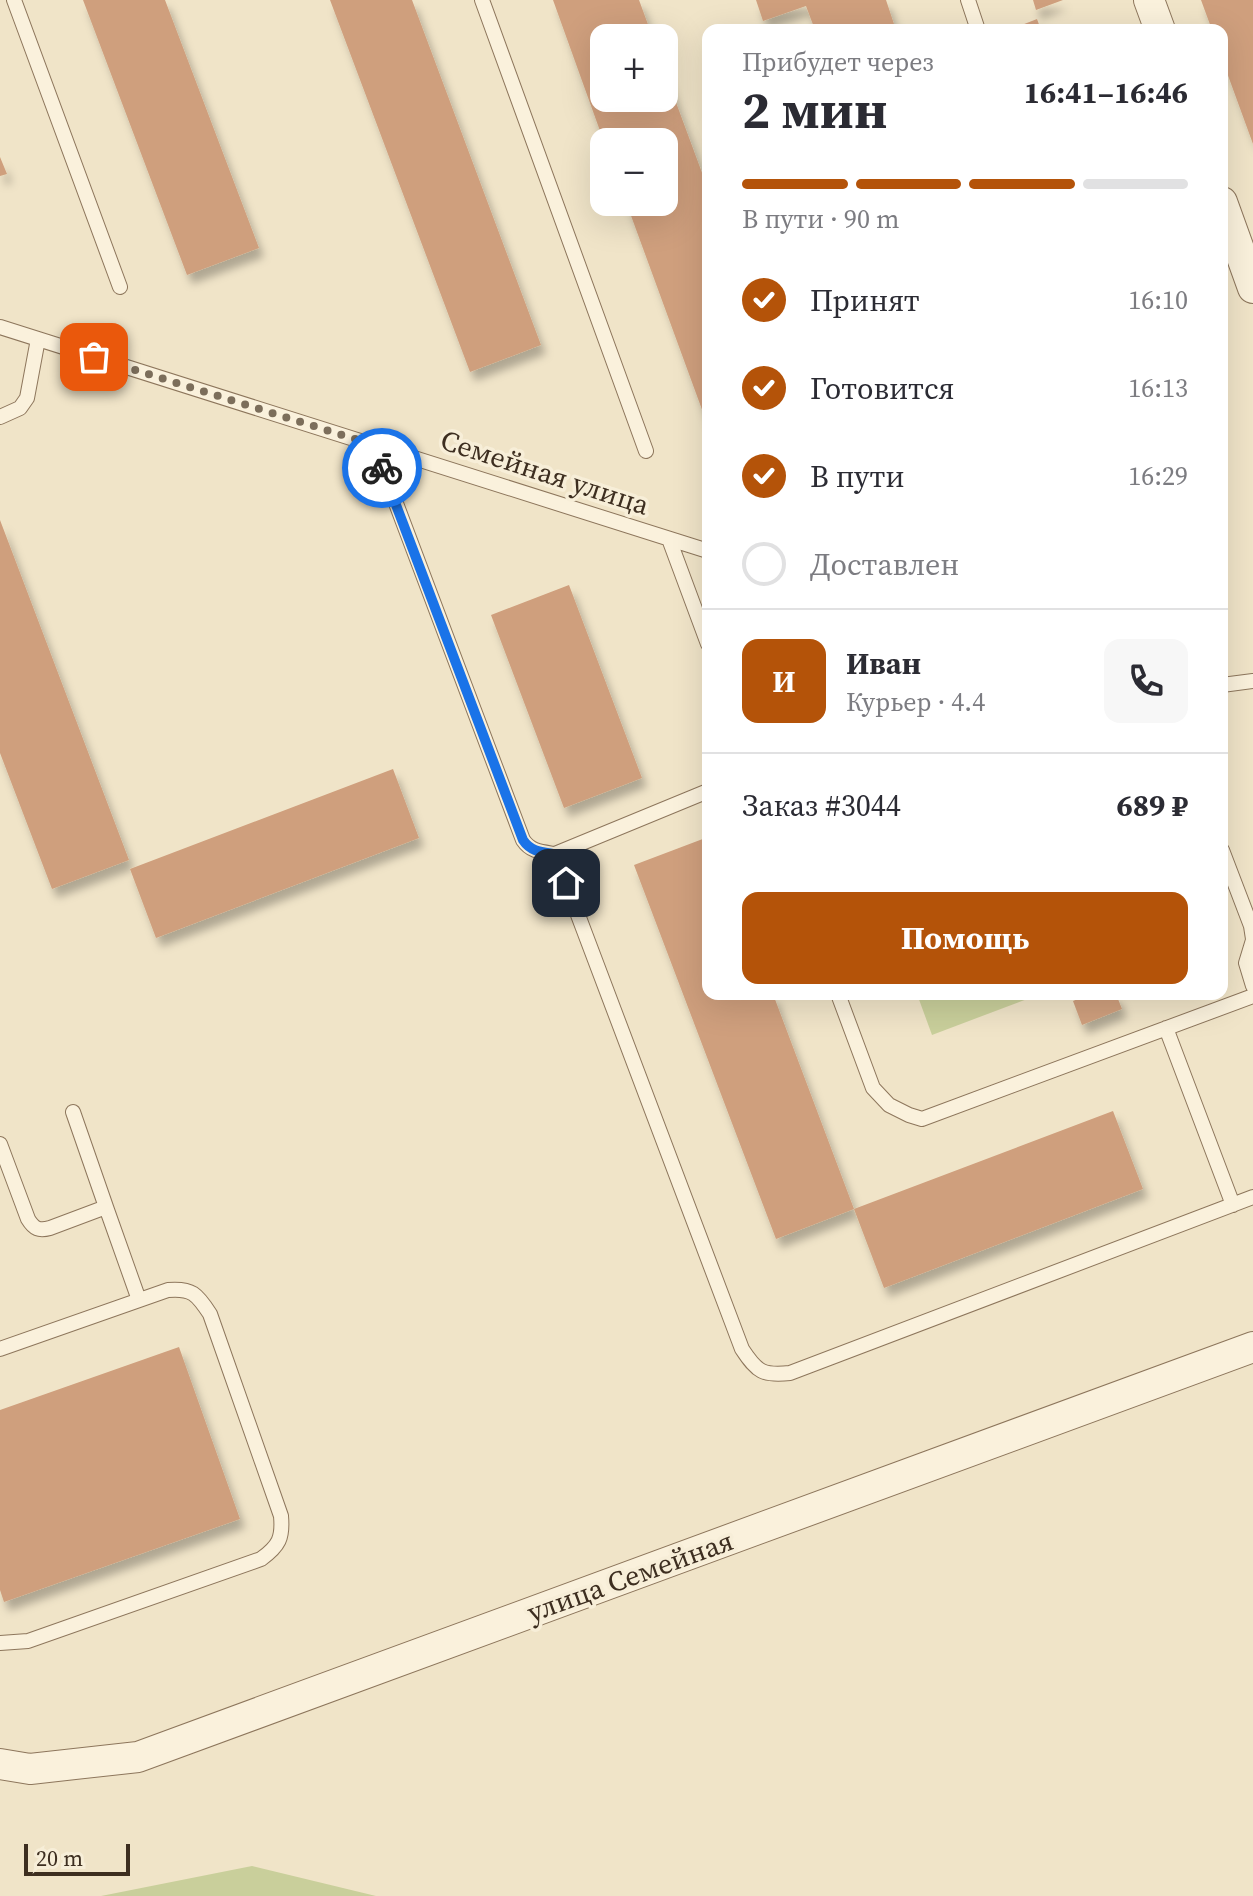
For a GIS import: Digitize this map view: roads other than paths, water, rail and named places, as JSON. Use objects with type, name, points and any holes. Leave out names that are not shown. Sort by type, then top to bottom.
[{"type":"street","points":[[1149,0],[1158,24]]},
{"type":"street","points":[[1228,219],[1253,288]]},
{"type":"street","name":"улица Семейная","points":[[0,1764],[30,1769],[138,1757],[1253,1347]]},
{"type":"lane","points":[[14,0],[120,287]]},
{"type":"lane","points":[[482,0],[646,451]]},
{"type":"lane","points":[[968,0],[976,24]]},
{"type":"lane","name":"Семейная улица","points":[[0,327],[702,549]]},
{"type":"lane","points":[[0,417],[20,408],[27,398],[38,339]]},
{"type":"lane","points":[[374,445],[528,847],[537,852],[555,854],[702,793]]},
{"type":"lane","points":[[669,539],[702,628]]},
{"type":"lane","points":[[1228,684],[1253,681]]},
{"type":"lane","points":[[555,854],[742,1349],[753,1366],[770,1375],[790,1373],[1253,1197]]},
{"type":"lane","points":[[1228,866],[1251,926],[1253,940],[1246,963],[1253,986]]},
{"type":"lane","points":[[840,1000],[873,1088],[889,1105],[922,1119],[1253,996]]},
{"type":"lane","points":[[1166,1028],[1233,1205]]},
{"type":"lane","points":[[73,1112],[139,1300]]},
{"type":"lane","points":[[0,1144],[33,1227],[41,1230],[50,1228],[106,1207]]},
{"type":"lane","points":[[0,1349],[168,1290],[185,1289],[201,1300],[210,1314],[281,1516],[282,1533],[274,1549],[261,1559],[28,1641],[0,1643]]}]
